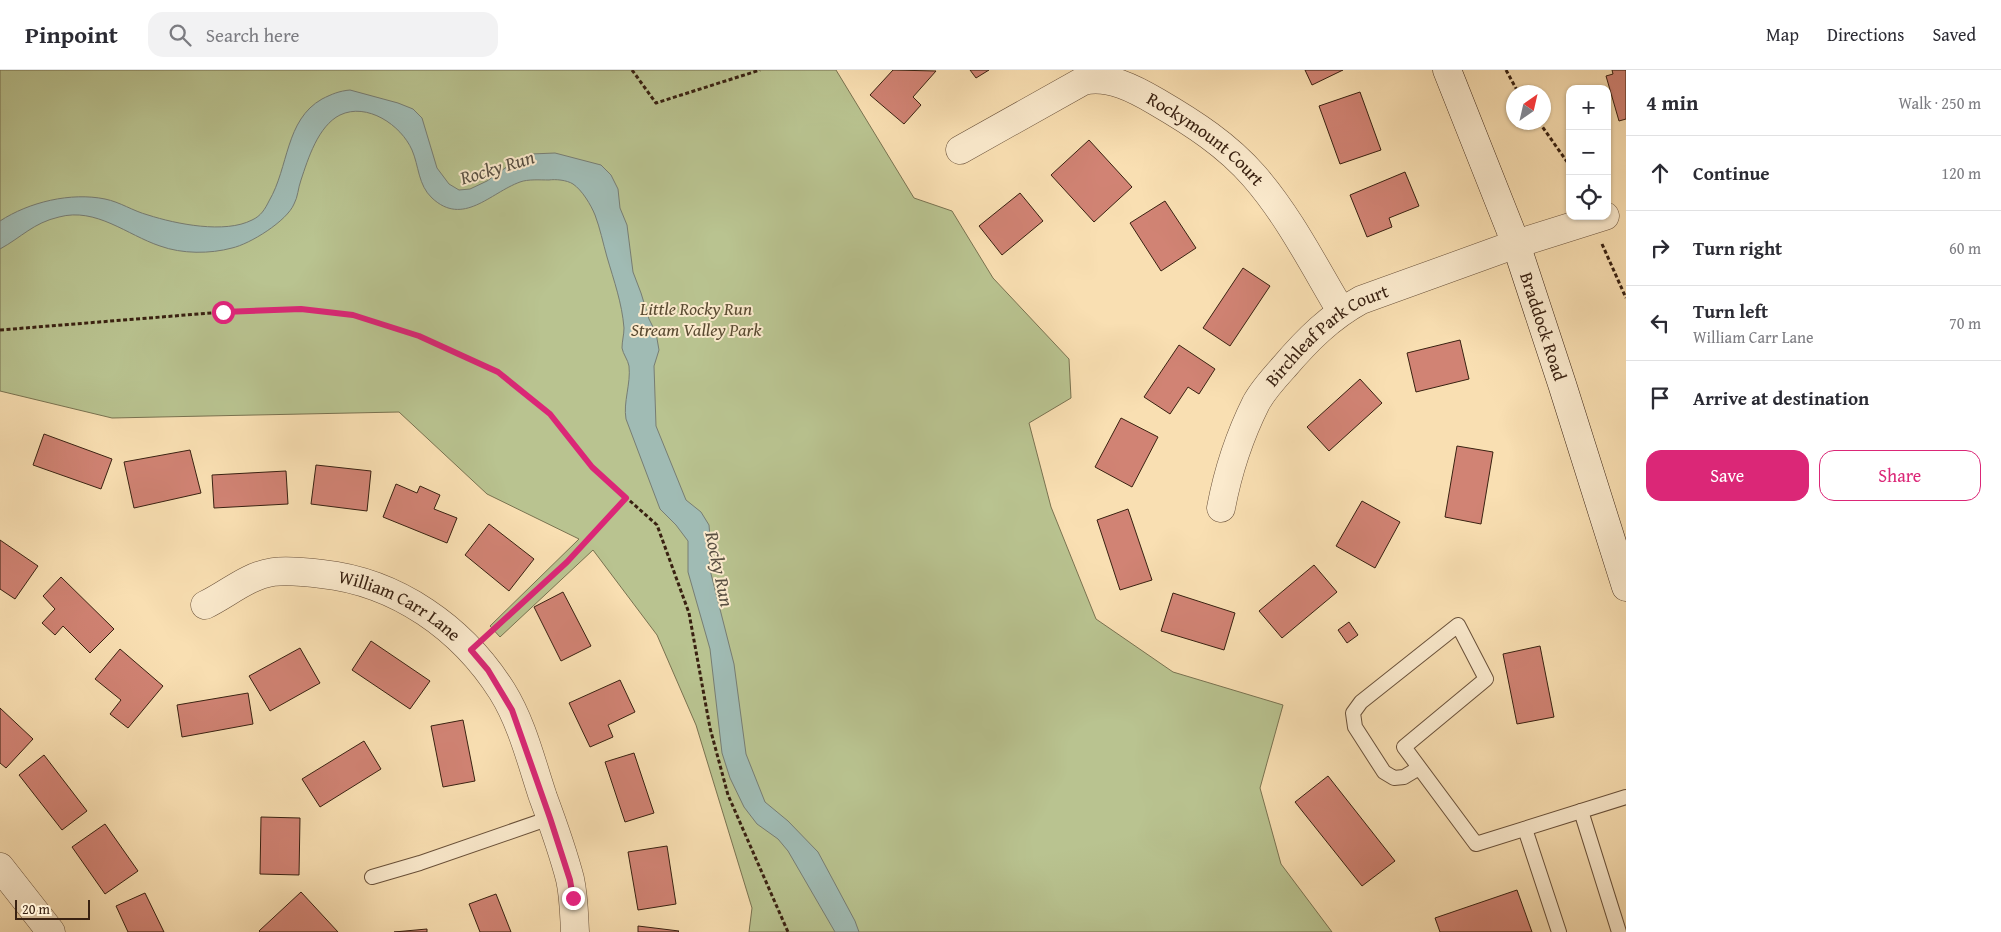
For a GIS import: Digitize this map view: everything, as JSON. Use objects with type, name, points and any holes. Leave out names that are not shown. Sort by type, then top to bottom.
[{"type":"street","name":"Braddock Road","points":[[1447,70],[1516,244],[1626,587]]},
{"type":"street","name":"Rockymount Court","points":[[960,150],[1082,80],[1096,78],[1132,88],[1189,121],[1220,142],[1254,176],[1286,220],[1341,311]]},
{"type":"street","name":"Birchleaf Park Court","points":[[1611,214],[1626,210]]},
{"type":"street","name":"Birchleaf Park Court","points":[[1221,508],[1237,444],[1257,401],[1272,380],[1308,339],[1341,311],[1361,300],[1430,274],[1592,220]]},
{"type":"street","name":"William Carr Lane","points":[[205,604],[253,577],[273,572],[306,572],[344,576],[393,593],[409,601],[446,626],[471,650],[488,670],[512,710],[570,880],[575,932]]},
{"type":"street","points":[[0,867],[52,932]]},
{"type":"lane","points":[[1420,768],[1404,778],[1394,778],[1384,772],[1355,727],[1353,713],[1361,702],[1458,624],[1486,679],[1404,747],[1420,768],[1476,844],[1626,797]]},
{"type":"lane","points":[[1581,811],[1619,932]]},
{"type":"lane","points":[[372,877],[420,863],[550,818]]},
{"type":"lane","points":[[1525,829],[1560,932]]},
{"type":"path","points":[[632,70],[656,104],[760,70]]},
{"type":"path","points":[[1506,70],[1514,85]]},
{"type":"path","points":[[1544,130],[1566,160]]},
{"type":"path","points":[[1602,220],[1600,241],[1626,298]]},
{"type":"path","points":[[0,330],[262,310],[301,309],[353,315],[419,336],[498,372],[550,414],[592,467],[657,525],[689,613],[710,728],[728,795],[788,932]]},
{"type":"path","points":[[471,650],[567,562],[626,498]]},
{"type":"green space","name":"Little Rocky Run Stream Valley Park","points":[[0,70],[836,70],[914,198],[952,211],[993,278],[1069,359],[1071,398],[1029,423],[1051,507],[1096,619],[1173,672],[1283,705],[1260,788],[1281,864],[1332,932],[749,932],[752,908],[696,725],[657,635],[593,550],[500,637],[490,626],[579,539],[487,494],[399,412],[112,418],[0,391]]},
{"type":"water","name":"Rocky Run","points":[[350,90],[413,109],[422,118],[437,168],[449,184],[459,190],[470,189],[487,181],[515,161],[531,154],[555,153],[601,165],[611,175],[618,189],[620,208],[627,225],[633,272],[649,319],[656,333],[659,350],[654,366],[656,426],[686,500],[701,512],[709,525],[711,549],[709,566],[734,664],[746,754],[765,802],[788,821],[818,852],[859,932],[835,932],[788,851],[778,839],[757,824],[744,807],[730,778],[722,753],[710,649],[688,572],[688,541],[676,525],[660,509],[626,419],[625,406],[629,373],[622,348],[624,328],[621,310],[595,215],[580,190],[570,183],[561,180],[527,180],[466,209],[443,206],[427,193],[419,175],[412,150],[400,132],[382,118],[372,114],[361,111],[350,112],[332,120],[320,135],[311,153],[290,211],[267,231],[240,246],[205,252],[177,251],[160,246],[99,219],[73,215],[59,217],[42,223],[0,249],[0,221],[11,214],[37,204],[64,198],[92,197],[105,199],[159,218],[200,226],[228,226],[252,220],[264,209],[276,188],[289,145],[301,119],[310,108],[322,99]]},
{"type":"building","points":[[893,70],[936,71],[913,97],[921,105],[904,124],[870,95]]},
{"type":"building","points":[[970,70],[989,70],[976,78]]},
{"type":"building","points":[[1305,70],[1343,70],[1312,85]]},
{"type":"building","points":[[1612,70],[1626,70],[1626,119],[1619,121],[1611,93],[1611,85],[1609,85],[1606,76],[1613,74]]},
{"type":"building","points":[[1360,92],[1381,150],[1340,164],[1319,106]]},
{"type":"building","points":[[1089,140],[1132,187],[1094,222],[1051,175]]},
{"type":"building","points":[[1405,172],[1419,206],[1389,218],[1392,227],[1367,237],[1350,195]]},
{"type":"building","points":[[1020,193],[1043,221],[1002,255],[979,226]]},
{"type":"building","points":[[1165,201],[1196,248],[1161,271],[1130,223]]},
{"type":"building","points":[[1243,268],[1270,286],[1230,346],[1203,328]]},
{"type":"building","points":[[1460,340],[1469,379],[1416,392],[1407,353]]},
{"type":"building","points":[[1179,345],[1215,369],[1199,394],[1188,387],[1170,414],[1144,397]]},
{"type":"building","points":[[1360,379],[1382,403],[1329,451],[1307,427]]},
{"type":"building","points":[[1121,418],[1158,437],[1132,487],[1095,467]]},
{"type":"building","points":[[44,434],[112,459],[101,489],[33,465]]},
{"type":"building","points":[[1457,446],[1493,452],[1481,524],[1445,517]]},
{"type":"building","points":[[190,450],[201,493],[134,508],[124,462]]},
{"type":"building","points":[[316,465],[371,471],[367,511],[311,504]]},
{"type":"building","points":[[286,471],[288,504],[214,508],[212,475]]},
{"type":"building","points":[[396,484],[417,493],[420,486],[440,495],[434,509],[457,518],[447,543],[383,517]]},
{"type":"building","points":[[1362,501],[1400,522],[1375,568],[1336,546]]},
{"type":"building","points":[[1128,509],[1152,580],[1120,590],[1097,520]]},
{"type":"building","points":[[489,524],[534,559],[509,591],[465,555]]},
{"type":"building","points":[[0,540],[38,566],[15,599],[0,589]]},
{"type":"building","points":[[1314,565],[1337,592],[1282,638],[1259,611]]},
{"type":"building","points":[[61,577],[114,629],[90,653],[63,626],[55,635],[42,623],[55,609],[43,596]]},
{"type":"building","points":[[563,592],[591,646],[561,661],[534,607]]},
{"type":"building","points":[[1173,593],[1235,613],[1224,650],[1161,631]]},
{"type":"building","points":[[1349,622],[1358,635],[1347,643],[1338,630]]},
{"type":"building","points":[[371,641],[430,681],[410,709],[352,670]]},
{"type":"building","points":[[1540,646],[1554,717],[1517,724],[1503,654]]},
{"type":"building","points":[[300,648],[320,683],[270,711],[249,676]]},
{"type":"building","points":[[120,649],[163,686],[128,728],[110,714],[121,700],[95,679]]},
{"type":"building","points":[[620,680],[635,712],[608,725],[613,737],[590,747],[569,703]]},
{"type":"building","points":[[248,693],[253,724],[182,737],[177,705]]},
{"type":"building","points":[[0,708],[33,739],[6,768],[0,763]]},
{"type":"building","points":[[463,720],[475,781],[443,787],[431,726]]},
{"type":"building","points":[[364,741],[381,769],[320,807],[302,779]]},
{"type":"building","points":[[634,753],[654,813],[625,822],[605,762]]},
{"type":"building","points":[[44,755],[87,811],[62,830],[19,775]]},
{"type":"building","points":[[1328,776],[1395,861],[1362,886],[1295,802]]},
{"type":"building","points":[[261,817],[300,818],[299,875],[260,874]]},
{"type":"building","points":[[105,824],[138,871],[105,894],[72,847]]},
{"type":"building","points":[[667,846],[676,904],[638,910],[628,852]]},
{"type":"building","points":[[1517,890],[1532,932],[1440,932],[1435,918]]},
{"type":"building","points":[[301,892],[338,932],[259,931]]},
{"type":"building","points":[[145,893],[164,932],[128,932],[116,906]]},
{"type":"building","points":[[496,894],[511,932],[480,932],[469,904]]},
{"type":"building","points":[[638,926],[679,931],[638,932]]},
{"type":"building","points":[[427,929],[427,932],[394,932]]},
{"type":"route","points":[[223,312],[301,309],[353,315],[419,336],[498,372],[550,414],[592,467],[626,498],[567,562],[494,631],[471,650],[488,670],[502,692],[519,727],[570,880],[573,898]]}]
